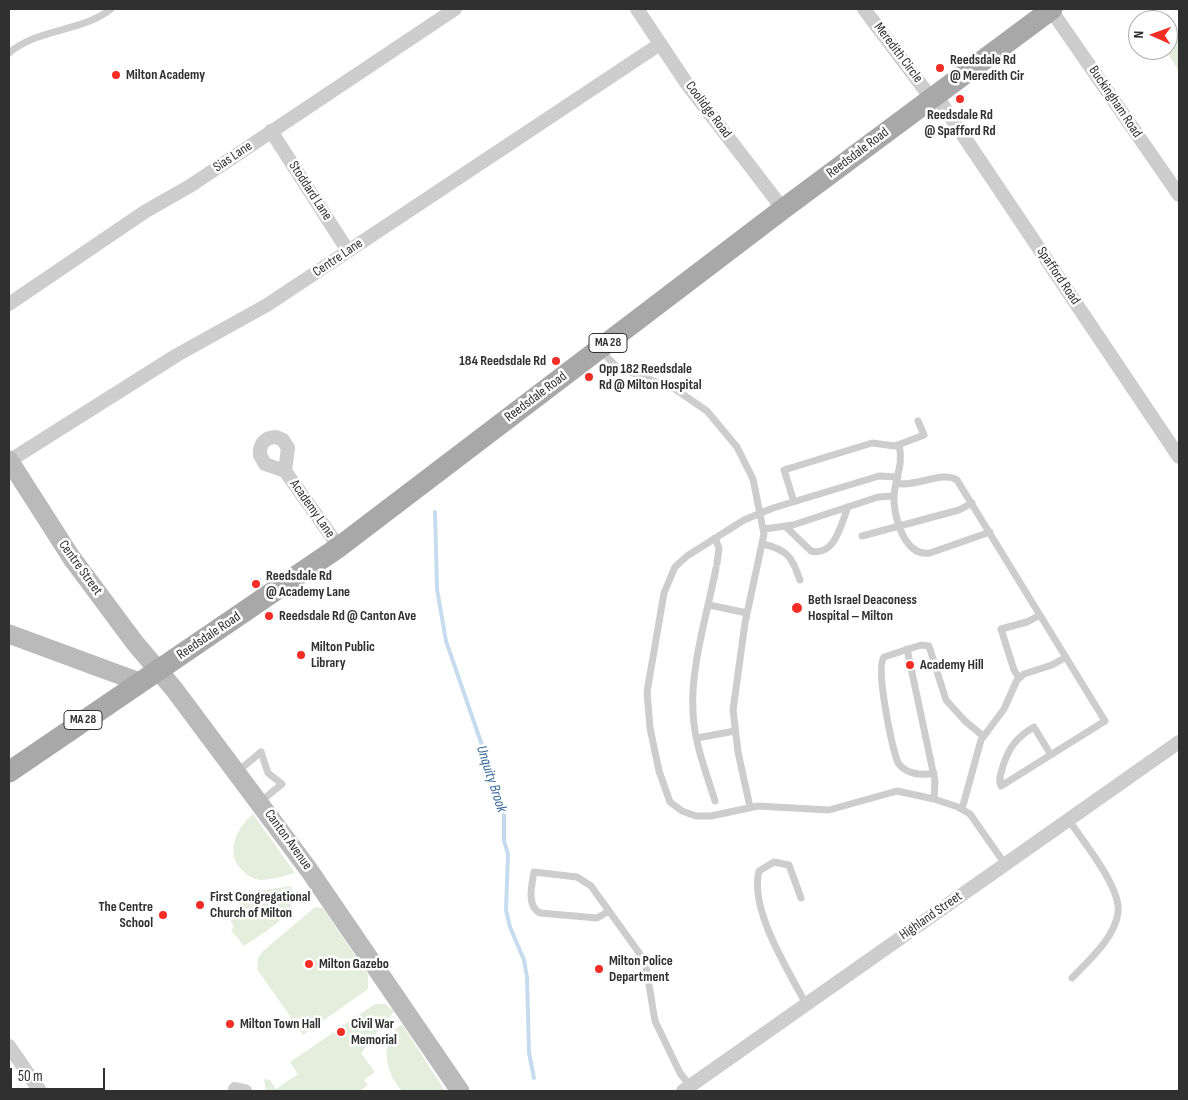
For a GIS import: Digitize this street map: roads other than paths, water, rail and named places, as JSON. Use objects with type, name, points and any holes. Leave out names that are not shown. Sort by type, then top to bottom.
[{"type":"main road","name":"Reedsdale Road","points":[[9,772],[339,547],[783,209],[1052,9]]},
{"type":"main road","name":"Centre Street","points":[[9,460],[71,557],[135,643],[158,670]]},
{"type":"main road","points":[[9,634],[139,682]]},
{"type":"main road","name":"Canton Avenue","points":[[158,670],[260,802],[390,986],[460,1091]]},
{"type":"street","name":"Sias Lane","points":[[9,304],[146,211],[190,186],[455,9]]},
{"type":"street","name":"Coolidge Road","points":[[637,9],[660,44],[783,209]]},
{"type":"street","name":"Meredith Circle","points":[[864,9],[934,96]]},
{"type":"street","name":"Buckingham Road","points":[[1052,9],[1179,195]]},
{"type":"street","name":"Centre Lane","points":[[9,460],[177,355],[253,314],[660,44]]},
{"type":"street","name":"Spafford Road","points":[[934,96],[1179,457]]},
{"type":"street","name":"Stoddard Lane","points":[[271,131],[348,252]]},
{"type":"street","name":"Academy Lane","points":[[286,471],[339,547]]},
{"type":"street","name":"Highland Street","points":[[686,1089],[1179,742]]},
{"type":"street","points":[[9,1046],[40,1091]]},
{"type":"lane","points":[[9,53],[35,38],[94,19],[111,9]]},
{"type":"lane","points":[[600,349],[617,367],[675,389],[695,401],[729,435],[744,459],[753,480],[764,529],[763,544],[747,613],[734,696],[735,731],[750,807]]},
{"type":"lane","points":[[794,502],[784,470],[872,443],[892,447],[899,445],[924,435],[918,421]]},
{"type":"lane","points":[[899,445],[901,464],[894,496],[900,526],[910,546],[923,554],[990,532]]},
{"type":"lane","points":[[1005,864],[974,818],[962,809],[897,791],[830,810],[750,807],[706,816],[692,815],[677,808],[670,802],[655,755],[647,700],[657,628],[670,576],[683,560],[735,524],[761,513],[879,476],[912,485],[952,477],[960,483],[1104,721],[1051,755],[1001,786],[1000,777],[1007,752],[1013,743],[1024,733],[1034,727],[1051,755]]},
{"type":"lane","points":[[764,529],[786,527],[878,497],[894,496]]},
{"type":"lane","points":[[862,536],[959,510],[972,503]]},
{"type":"lane","points":[[786,527],[811,551],[825,549],[833,544],[848,507]]},
{"type":"lane","points":[[715,538],[719,548],[693,688],[693,713],[697,738],[719,814]]},
{"type":"lane","points":[[763,544],[780,548],[786,553],[795,565],[800,580]]},
{"type":"lane","points":[[709,605],[747,613]]},
{"type":"lane","points":[[1019,678],[1014,670],[1001,629],[1027,622],[1040,614]]},
{"type":"lane","points":[[934,773],[923,775],[913,773],[900,766],[896,759],[881,680],[880,665],[886,656],[924,645],[929,646],[946,700],[964,722],[983,736]]},
{"type":"lane","points":[[908,649],[934,773],[936,786],[934,800]]},
{"type":"lane","points":[[962,809],[983,736],[1004,709],[1019,678],[1066,657]]},
{"type":"lane","points":[[697,738],[735,731]]},
{"type":"lane","points":[[237,772],[261,752],[268,773],[282,784],[260,802]]},
{"type":"lane","points":[[1068,819],[1113,889],[1118,911],[1113,926],[1102,946],[1072,978]]},
{"type":"lane","points":[[801,898],[789,865],[774,862],[759,871],[756,882],[758,897],[771,937],[806,1004]]},
{"type":"lane","points":[[609,911],[601,917],[593,918],[536,911],[531,897],[534,872],[582,879],[591,886],[609,911],[645,961],[655,1021],[686,1089]]},
{"type":"waterway","name":"Unquity Brook","points":[[435,512],[437,589],[446,641],[494,780],[499,805],[504,814],[504,841],[508,854],[506,910],[510,927],[524,960],[527,977],[529,1053],[534,1078]]},
{"type":"place","name":"Reedsdale Rd @ Meredith Cir","points":[[940,68]]},
{"type":"place","name":"Milton Academy","points":[[116,75]]},
{"type":"place","name":"Reedsdale Rd @ Spafford Rd","points":[[960,99]]},
{"type":"place","name":"184 Reedsdale Rd","points":[[556,361]]},
{"type":"place","name":"Opp 182 Reedsdale Rd @ Milton Hospital","points":[[589,377]]},
{"type":"place","name":"Reedsdale Rd @ Academy Lane","points":[[256,584]]},
{"type":"place","name":"Beth Israel Deaconess Hospital – Milton","points":[[797,608]]},
{"type":"place","name":"Reedsdale Rd @ Canton Ave","points":[[269,616]]},
{"type":"place","name":"Milton Public Library","points":[[301,655]]},
{"type":"place","name":"Academy Hill","points":[[910,665]]},
{"type":"place","name":"First Congregational Church of Milton","points":[[200,905]]},
{"type":"place","name":"The Centre School","points":[[163,915]]},
{"type":"place","name":"Milton Gazebo","points":[[309,964]]},
{"type":"place","name":"Milton Police Department","points":[[599,969]]},
{"type":"place","name":"Milton Town Hall","points":[[230,1024]]},
{"type":"place","name":"Civil War Memorial","points":[[341,1032]]}]
